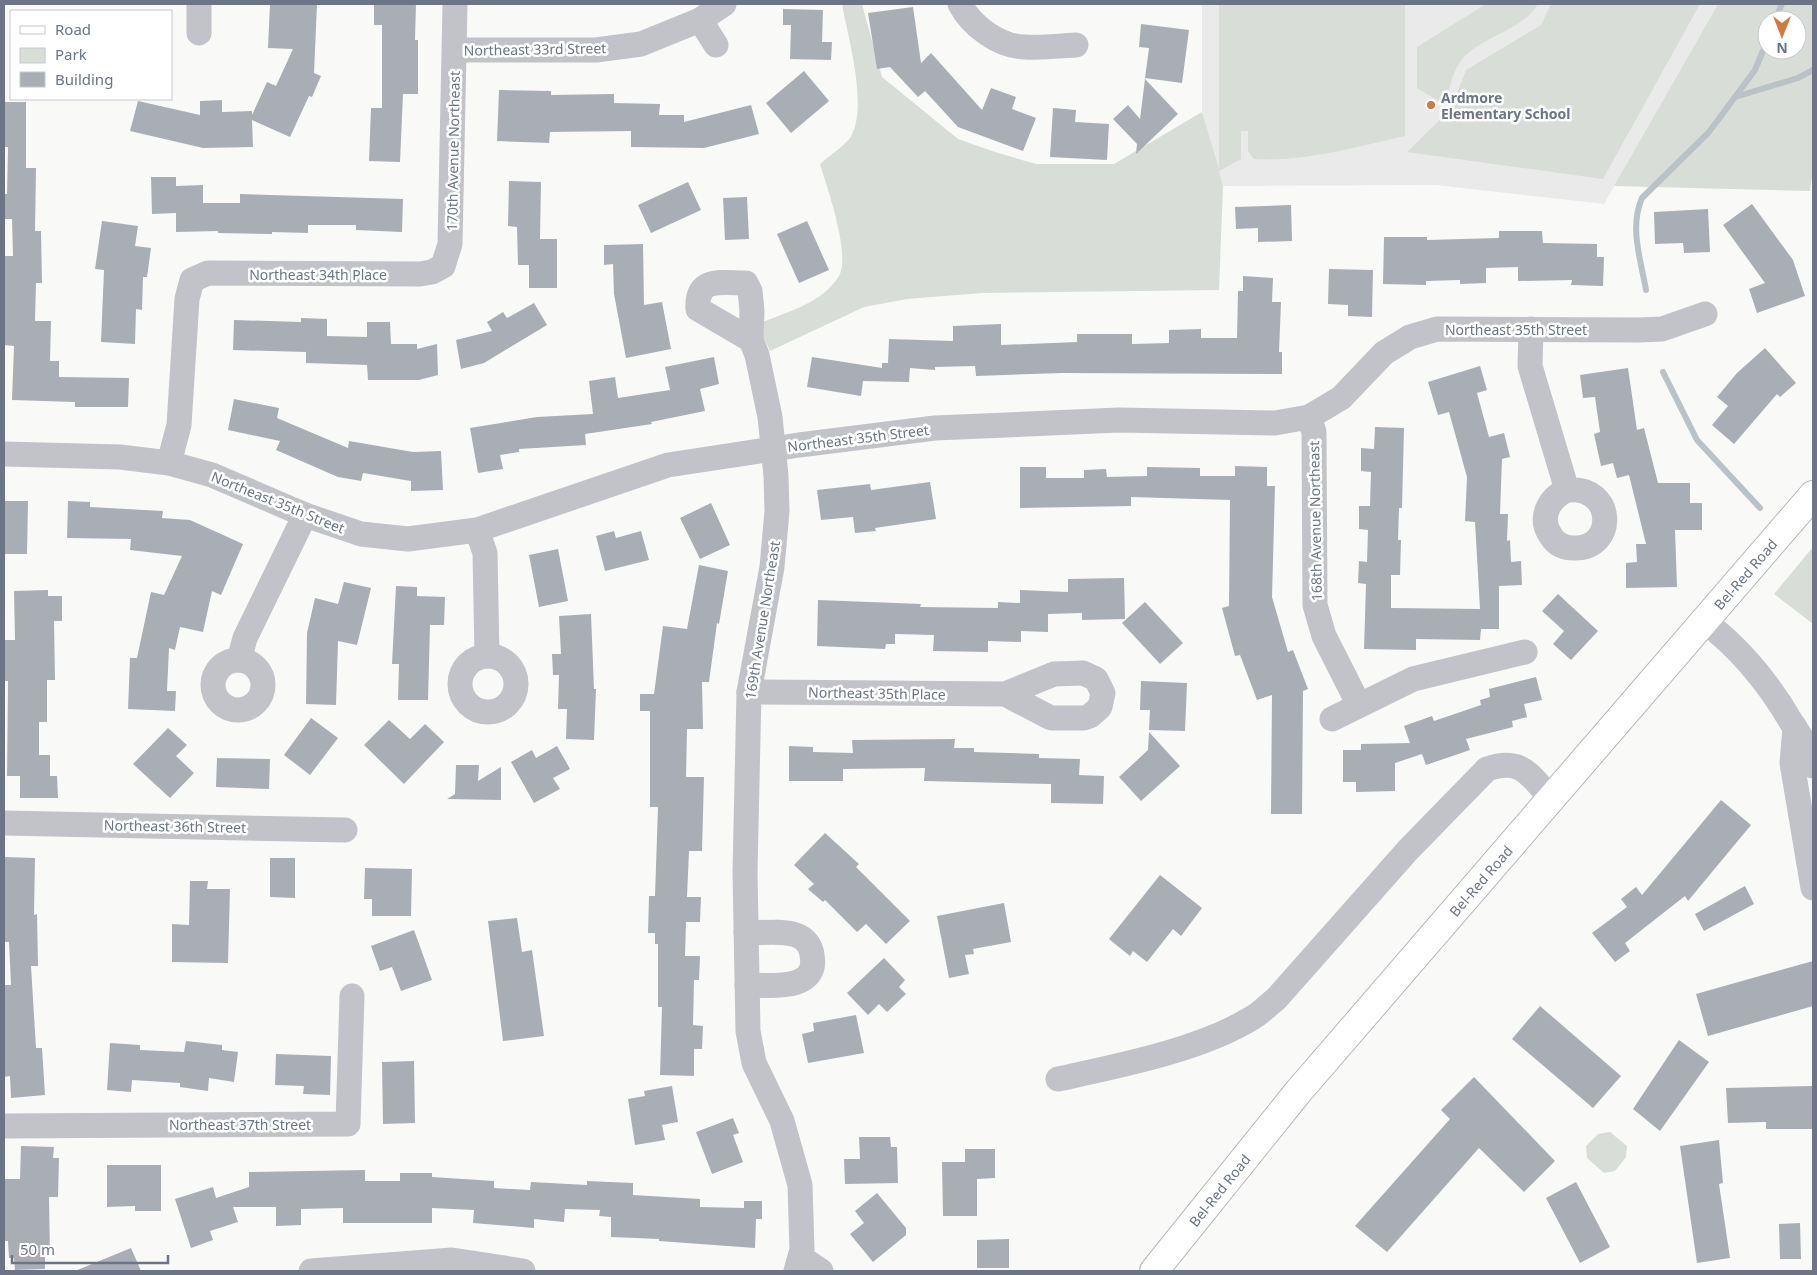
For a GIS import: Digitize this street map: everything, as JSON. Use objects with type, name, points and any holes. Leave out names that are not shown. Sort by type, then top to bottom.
[{"type":"main road","name":"Bel-Red Road","points":[[1154,1271],[1298,1092],[1813,495]]},
{"type":"street","points":[[199,4],[199,33]]},
{"type":"street","name":"170th Avenue Northeast","points":[[449,271],[455,4]]},
{"type":"street","name":"Northeast 33rd Street","points":[[455,50],[596,50],[641,44],[700,20],[724,4]]},
{"type":"street","points":[[960,4],[976,25],[999,39],[1023,48],[1076,45]]},
{"type":"street","points":[[700,20],[716,45]]},
{"type":"street","name":"Northeast 34th Place","points":[[169,463],[179,425],[187,299],[192,280],[208,273],[420,274],[449,271]]},
{"type":"street","name":"Northeast 35th Street","points":[[4,454],[120,457],[169,463],[212,475],[305,515],[361,534],[408,539],[477,530],[668,465],[774,449],[935,428],[1119,420],[1274,423],[1309,418],[1341,398],[1384,353],[1410,337],[1437,328],[1662,329],[1705,314]]},
{"type":"street","points":[[1531,328],[1530,366],[1567,490]]},
{"type":"street","name":"169th Avenue Northeast","points":[[751,340],[757,355],[774,449],[777,510],[772,558],[748,692],[746,933],[748,1031],[754,1064],[782,1122],[800,1185],[802,1250],[798,1264]]},
{"type":"street","name":"168th Avenue Northeast","points":[[1309,418],[1314,432],[1315,605],[1324,636],[1359,705]]},
{"type":"street","points":[[239,660],[246,638],[305,515]]},
{"type":"street","points":[[477,530],[485,553],[487,656]]},
{"type":"street","points":[[1704,621],[1723,635],[1762,677],[1810,750],[1813,766]]},
{"type":"street","points":[[1332,719],[1414,679],[1524,652]]},
{"type":"street","name":"Northeast 35th Place","points":[[748,692],[1005,694]]},
{"type":"street","points":[[1795,727],[1792,763],[1813,886]]},
{"type":"street","points":[[1058,1079],[1114,1067],[1186,1046],[1233,1029],[1254,1017],[1276,998],[1408,850],[1487,769],[1504,763],[1522,768],[1551,798]]},
{"type":"street","name":"Northeast 36th Street","points":[[4,822],[346,830]]},
{"type":"street","points":[[746,933],[794,934],[807,943],[813,958],[809,974],[796,983],[747,985]]},
{"type":"street","name":"Northeast 37th Street","points":[[4,1126],[348,1124],[352,996]]},
{"type":"street","points":[[311,1271],[375,1269],[452,1260],[523,1271]]},
{"type":"street","points":[[798,1264],[821,1271]]},
{"type":"shaded area","name":"Ardmore Elementary School","points":[[1202,4],[1718,4],[1604,204],[1436,185],[1223,186],[1202,112]]},
{"type":"green space","points":[[842,4],[862,4],[882,77],[958,139],[1036,164],[1114,164],[1202,112],[1219,169],[1219,4],[1405,4],[1405,136],[1311,156],[1254,159],[1248,151],[1248,131],[1241,131],[1241,159],[1219,171],[1223,186],[1219,290],[982,293],[907,299],[864,307],[770,351],[757,324],[813,300],[832,285],[839,276],[842,266],[837,221],[820,164],[850,138],[858,109],[855,72]]},
{"type":"green space","points":[[1486,4],[1538,4],[1521,22],[1487,40],[1467,55],[1459,64],[1454,74],[1445,105],[1417,88],[1417,47]]},
{"type":"green space","points":[[1551,4],[1700,4],[1603,179],[1407,152],[1451,109],[1466,70],[1541,25]]},
{"type":"green space","points":[[1718,4],[1813,4],[1813,170],[1810,191],[1614,186]]},
{"type":"green space","points":[[1813,547],[1813,624],[1774,594]]},
{"type":"green space","points":[[1610,1132],[1627,1146],[1626,1157],[1615,1171],[1604,1173],[1587,1158],[1586,1146],[1598,1134]]},
{"type":"building","points":[[270,4],[317,4],[314,73],[321,76],[312,97],[309,96],[290,137],[252,120],[253,147],[203,148],[130,131],[138,101],[200,115],[200,101],[222,100],[222,112],[252,111],[252,115],[267,82],[276,86],[293,49],[268,48]]},
{"type":"building","points":[[374,4],[416,4],[415,40],[418,40],[418,94],[403,94],[400,162],[369,161],[371,108],[382,108],[382,25],[374,25]]},
{"type":"building","points":[[913,7],[921,63],[931,53],[982,110],[991,88],[1016,97],[1012,109],[1036,118],[1023,151],[958,127],[925,91],[918,97],[890,67],[877,69],[868,13]]},
{"type":"building","points":[[783,9],[823,10],[822,42],[832,42],[831,60],[790,59],[791,25],[783,25]]},
{"type":"building","points":[[1141,24],[1189,30],[1182,83],[1145,78],[1149,48],[1139,47]]},
{"type":"building","points":[[804,71],[829,101],[791,133],[766,103]]},
{"type":"building","points":[[1145,79],[1178,114],[1136,154],[1137,144],[1113,119],[1128,105],[1140,119]]},
{"type":"building","points":[[499,90],[551,91],[551,95],[614,94],[614,103],[660,104],[659,115],[684,115],[684,122],[751,105],[759,134],[704,148],[631,147],[631,131],[550,132],[549,143],[497,141]]},
{"type":"building","points":[[4,102],[26,102],[26,168],[36,168],[35,231],[41,231],[42,283],[36,283],[35,321],[51,321],[50,361],[59,361],[59,377],[129,378],[128,407],[75,407],[75,402],[12,400],[14,346],[4,345],[4,256],[13,256],[12,219],[4,219],[4,194],[7,194],[8,147],[4,147]]},
{"type":"building","points":[[1053,108],[1076,110],[1075,122],[1109,124],[1107,160],[1050,157]]},
{"type":"building","points":[[151,177],[176,177],[176,186],[203,185],[203,203],[240,203],[240,194],[403,199],[402,232],[356,230],[356,225],[308,225],[308,233],[176,232],[176,213],[152,214]]},
{"type":"building","points":[[509,181],[541,182],[540,239],[557,239],[557,288],[529,288],[529,265],[518,265],[517,227],[508,226]]},
{"type":"building","points":[[688,182],[701,210],[651,233],[638,205]]},
{"type":"building","points":[[747,197],[749,239],[725,240],[723,198]]},
{"type":"building","points":[[1752,204],[1793,260],[1805,296],[1757,313],[1749,289],[1765,283],[1723,225]]},
{"type":"building","points":[[1291,205],[1292,241],[1258,242],[1258,228],[1236,229],[1235,207]]},
{"type":"building","points":[[1708,209],[1710,252],[1684,253],[1683,243],[1655,244],[1654,212]]},
{"type":"building","points":[[102,221],[138,226],[135,246],[151,248],[147,277],[143,277],[142,310],[136,309],[135,344],[101,342],[104,270],[95,269]]},
{"type":"building","points":[[807,221],[829,270],[799,283],[777,234]]},
{"type":"building","points":[[1499,231],[1542,231],[1543,243],[1597,244],[1597,257],[1604,257],[1603,286],[1571,285],[1572,280],[1518,281],[1518,267],[1486,268],[1486,283],[1460,284],[1460,280],[1426,281],[1426,285],[1383,284],[1384,237],[1427,237],[1427,240],[1499,238]]},
{"type":"building","points":[[643,244],[644,305],[662,302],[671,349],[626,358],[614,294],[613,264],[604,265],[604,245]]},
{"type":"building","points":[[1329,269],[1373,270],[1372,317],[1348,316],[1348,305],[1328,304]]},
{"type":"building","points":[[1243,276],[1273,278],[1272,302],[1281,302],[1279,352],[1282,352],[1282,374],[1062,373],[976,376],[975,366],[935,367],[935,370],[910,368],[909,382],[863,381],[861,396],[807,387],[812,357],[882,368],[882,363],[888,363],[889,339],[953,341],[953,326],[1001,324],[1001,345],[1077,342],[1077,334],[1132,334],[1132,344],[1169,343],[1169,330],[1201,329],[1201,338],[1237,338],[1238,291],[1243,291]]},
{"type":"building","points":[[534,303],[547,325],[484,363],[461,369],[456,340],[492,331],[487,322],[503,312],[507,318]]},
{"type":"building","points":[[301,318],[327,319],[327,336],[367,337],[367,322],[390,322],[391,344],[417,344],[417,349],[437,344],[438,375],[419,380],[368,380],[367,365],[306,363],[306,352],[233,350],[234,320],[301,322]]},
{"type":"building","points":[[1765,348],[1796,383],[1780,397],[1777,394],[1734,444],[1712,425],[1728,406],[1717,397],[1737,373]]},
{"type":"building","points":[[714,357],[719,384],[700,389],[705,411],[651,422],[652,424],[585,434],[586,445],[519,449],[519,452],[500,455],[503,469],[478,473],[470,428],[537,417],[593,414],[589,381],[615,377],[618,398],[670,390],[665,367]]},
{"type":"building","points":[[1480,366],[1487,390],[1477,393],[1489,437],[1504,433],[1510,457],[1502,459],[1500,514],[1508,514],[1507,541],[1510,540],[1511,562],[1521,561],[1522,585],[1499,586],[1499,629],[1481,629],[1480,640],[1416,639],[1416,650],[1364,649],[1366,584],[1358,583],[1359,561],[1367,562],[1368,530],[1359,529],[1359,506],[1370,506],[1371,472],[1361,471],[1361,448],[1374,449],[1375,427],[1404,428],[1402,508],[1399,508],[1398,540],[1401,540],[1400,575],[1391,575],[1391,608],[1480,609],[1475,522],[1465,521],[1467,477],[1449,412],[1438,415],[1428,382]]},
{"type":"building","points":[[1628,368],[1637,430],[1644,428],[1658,483],[1690,483],[1690,503],[1702,503],[1702,530],[1675,530],[1677,587],[1626,588],[1626,563],[1637,562],[1636,544],[1646,544],[1629,475],[1617,478],[1613,463],[1601,466],[1594,434],[1600,432],[1595,397],[1583,398],[1580,375]]},
{"type":"building","points":[[234,399],[279,408],[277,418],[348,448],[349,441],[413,452],[441,451],[443,490],[411,491],[411,481],[363,473],[361,481],[338,477],[276,450],[280,441],[228,430]]},
{"type":"building","points":[[1235,466],[1267,467],[1267,486],[1275,486],[1272,597],[1288,652],[1293,650],[1308,689],[1303,691],[1302,814],[1271,814],[1272,695],[1257,700],[1240,655],[1235,656],[1222,608],[1229,606],[1230,500],[1131,497],[1131,506],[1020,508],[1020,467],[1046,467],[1046,478],[1084,478],[1084,470],[1106,469],[1107,477],[1147,476],[1147,467],[1200,468],[1200,476],[1235,476]]},
{"type":"building","points":[[930,482],[936,519],[875,528],[876,531],[855,533],[853,517],[821,520],[817,490],[870,484],[871,490]]},
{"type":"building","points":[[4,501],[28,501],[27,554],[4,554]]},
{"type":"building","points":[[68,501],[90,502],[90,507],[163,511],[162,518],[190,520],[243,544],[221,595],[212,591],[203,632],[180,627],[175,650],[169,648],[167,691],[176,691],[175,711],[128,709],[130,658],[137,658],[151,592],[164,595],[182,556],[130,550],[131,539],[67,538]]},
{"type":"building","points":[[711,503],[730,545],[700,559],[680,518]]},
{"type":"building","points":[[614,531],[616,538],[641,531],[649,560],[605,571],[596,536]]},
{"type":"building","points":[[558,549],[568,601],[539,607],[529,555]]},
{"type":"building","points":[[699,565],[728,571],[719,624],[717,623],[709,682],[702,682],[703,729],[687,729],[686,777],[704,777],[702,851],[689,851],[687,897],[701,897],[700,922],[686,922],[685,956],[700,956],[699,980],[694,980],[693,1025],[703,1026],[702,1049],[694,1049],[694,1076],[660,1075],[662,1007],[658,1007],[658,944],[655,944],[655,933],[648,933],[649,896],[655,896],[658,807],[650,807],[650,711],[640,711],[640,694],[654,694],[663,626],[687,629]]},
{"type":"building","points":[[1124,578],[1125,619],[1082,620],[1082,613],[1048,614],[1048,632],[1021,631],[1021,642],[988,641],[988,652],[933,651],[934,635],[895,634],[895,644],[886,644],[885,649],[817,646],[818,600],[921,604],[920,607],[998,608],[998,602],[1020,603],[1020,590],[1068,592],[1068,579]]},
{"type":"building","points":[[344,582],[371,588],[357,645],[338,641],[336,705],[306,704],[307,633],[315,598],[338,604]]},
{"type":"building","points":[[396,586],[417,587],[417,596],[445,597],[444,625],[430,625],[428,700],[398,700],[399,664],[392,664]]},
{"type":"building","points":[[48,590],[48,596],[62,596],[62,621],[54,621],[55,680],[47,680],[47,722],[39,722],[39,755],[50,755],[50,776],[57,776],[58,798],[20,798],[20,776],[7,776],[8,681],[4,681],[4,640],[15,640],[14,591]]},
{"type":"building","points":[[1558,594],[1598,631],[1571,660],[1553,644],[1564,631],[1542,611]]},
{"type":"building","points":[[1145,602],[1183,643],[1160,664],[1122,623]]},
{"type":"building","points":[[591,614],[594,689],[596,689],[594,740],[566,739],[567,709],[558,709],[559,675],[553,675],[552,654],[561,654],[559,616]]},
{"type":"building","points":[[1536,677],[1542,700],[1524,704],[1527,717],[1512,721],[1513,727],[1466,739],[1470,750],[1426,765],[1422,754],[1395,763],[1395,791],[1356,792],[1356,782],[1343,782],[1343,750],[1361,750],[1361,744],[1410,743],[1404,726],[1432,716],[1434,721],[1481,705],[1480,700],[1490,697],[1489,689]]},
{"type":"building","points":[[1141,681],[1187,683],[1185,731],[1149,730],[1150,710],[1140,710]]},
{"type":"building","points":[[311,718],[338,738],[310,775],[284,755]]},
{"type":"building","points":[[389,720],[410,739],[425,724],[444,742],[404,784],[364,745]]},
{"type":"building","points":[[168,728],[187,745],[176,756],[194,773],[170,798],[133,764]]},
{"type":"building","points":[[1149,732],[1180,766],[1141,801],[1119,777],[1148,750]]},
{"type":"building","points":[[955,739],[954,748],[974,748],[974,752],[1039,754],[1039,758],[1080,759],[1079,775],[1104,776],[1103,804],[1051,803],[1051,784],[924,781],[925,768],[843,769],[843,781],[789,781],[789,746],[813,747],[813,752],[853,753],[852,740]]},
{"type":"building","points":[[557,746],[570,769],[553,778],[560,789],[534,803],[511,762],[532,750],[536,758]]},
{"type":"building","points":[[217,758],[270,759],[269,789],[216,787]]},
{"type":"building","points":[[456,765],[479,765],[478,781],[501,767],[501,800],[447,799],[455,794]]},
{"type":"building","points":[[1721,800],[1751,825],[1688,901],[1685,896],[1625,943],[1630,951],[1615,962],[1592,933],[1627,907],[1621,899],[1636,887],[1642,895]]},
{"type":"building","points":[[825,833],[859,864],[856,867],[910,921],[886,944],[866,924],[857,932],[825,900],[823,902],[808,889],[814,884],[794,865]]},
{"type":"building","points":[[4,857],[35,858],[34,915],[37,914],[38,966],[31,966],[36,1048],[42,1048],[45,1095],[11,1098],[10,1076],[4,1077],[4,985],[11,985],[9,942],[4,942]]},
{"type":"building","points":[[270,858],[295,858],[295,898],[270,897]]},
{"type":"building","points":[[365,868],[412,869],[411,916],[372,916],[372,899],[364,899]]},
{"type":"building","points":[[1160,875],[1202,908],[1181,936],[1173,929],[1147,962],[1133,951],[1130,956],[1109,939]]},
{"type":"building","points":[[190,881],[208,881],[207,889],[230,889],[228,963],[172,962],[172,924],[189,925]]},
{"type":"building","points":[[1745,886],[1754,904],[1704,931],[1695,914]]},
{"type":"building","points":[[1004,903],[1011,942],[973,949],[974,954],[965,955],[969,974],[949,978],[937,916]]},
{"type":"building","points":[[517,918],[522,952],[532,950],[544,1036],[503,1041],[488,921]]},
{"type":"building","points":[[414,930],[432,980],[401,991],[392,967],[380,971],[371,946]]},
{"type":"building","points":[[884,958],[905,980],[899,987],[906,994],[887,1012],[879,1004],[868,1015],[847,993]]},
{"type":"building","points":[[1813,961],[1813,1006],[1708,1036],[1696,994]]},
{"type":"building","points":[[1540,1006],[1621,1076],[1593,1108],[1512,1039]]},
{"type":"building","points":[[856,1015],[864,1053],[808,1063],[802,1034],[814,1031],[813,1023]]},
{"type":"building","points":[[1679,1040],[1709,1062],[1660,1131],[1633,1109]]},
{"type":"building","points":[[186,1041],[222,1045],[222,1050],[238,1052],[234,1082],[209,1078],[208,1091],[180,1087],[180,1083],[132,1080],[131,1092],[107,1090],[110,1043],[140,1045],[140,1050],[184,1052]]},
{"type":"building","points":[[276,1054],[331,1056],[330,1095],[303,1094],[304,1086],[275,1085]]},
{"type":"building","points":[[414,1061],[415,1123],[383,1124],[382,1062]]},
{"type":"building","points":[[1474,1077],[1555,1161],[1524,1192],[1479,1148],[1387,1252],[1355,1226],[1450,1119],[1441,1110]]},
{"type":"building","points":[[672,1086],[678,1122],[662,1125],[665,1140],[635,1145],[628,1099],[645,1096],[644,1091]]},
{"type":"building","points":[[1813,1086],[1813,1129],[1766,1129],[1766,1122],[1728,1123],[1726,1088]]},
{"type":"building","points":[[733,1118],[739,1133],[733,1135],[743,1162],[712,1174],[696,1132]]},
{"type":"building","points":[[859,1137],[890,1137],[891,1147],[897,1147],[898,1183],[845,1184],[844,1159],[860,1159]]},
{"type":"building","points":[[1719,1140],[1723,1183],[1719,1184],[1730,1258],[1697,1263],[1680,1146]]},
{"type":"building","points":[[21,1146],[54,1147],[53,1158],[59,1158],[58,1197],[49,1197],[50,1257],[45,1257],[45,1269],[15,1270],[14,1258],[9,1258],[8,1241],[4,1241],[4,1179],[20,1179]]},
{"type":"building","points":[[965,1149],[995,1149],[995,1178],[977,1179],[977,1216],[943,1216],[942,1162],[965,1162]]},
{"type":"building","points":[[107,1165],[161,1165],[161,1211],[135,1211],[135,1206],[107,1207]]},
{"type":"building","points":[[365,1170],[365,1181],[400,1181],[400,1173],[432,1173],[432,1177],[494,1181],[494,1188],[530,1190],[531,1182],[587,1185],[587,1181],[633,1183],[633,1195],[700,1199],[700,1207],[744,1208],[744,1201],[762,1201],[762,1219],[756,1219],[755,1248],[659,1241],[659,1239],[611,1237],[611,1217],[599,1216],[600,1210],[565,1209],[564,1222],[534,1219],[534,1228],[473,1223],[474,1210],[432,1208],[432,1223],[343,1223],[343,1208],[301,1209],[301,1225],[276,1226],[276,1207],[233,1207],[238,1222],[210,1231],[213,1240],[191,1248],[175,1199],[213,1187],[216,1198],[249,1187],[249,1172]]},
{"type":"building","points":[[1576,1182],[1610,1247],[1580,1263],[1546,1198]]},
{"type":"building","points":[[877,1193],[906,1228],[906,1235],[873,1262],[850,1234],[864,1223],[855,1211]]},
{"type":"building","points":[[1800,1223],[1801,1259],[1780,1259],[1779,1224]]},
{"type":"building","points":[[1009,1239],[1009,1268],[977,1268],[977,1240]]},
{"type":"building","points":[[131,1248],[141,1271],[75,1271]]},
{"type":"waterway","points":[[1779,10],[1782,4]]},
{"type":"waterway","points":[[1646,290],[1636,232],[1638,209],[1642,198],[1709,132],[1755,70],[1759,60]]},
{"type":"waterway","points":[[1735,97],[1798,78],[1813,70]]},
{"type":"waterway","points":[[1663,372],[1697,440],[1760,508]]},
{"type":"place","name":"Ardmore Elementary School","points":[[1431,105]]}]
